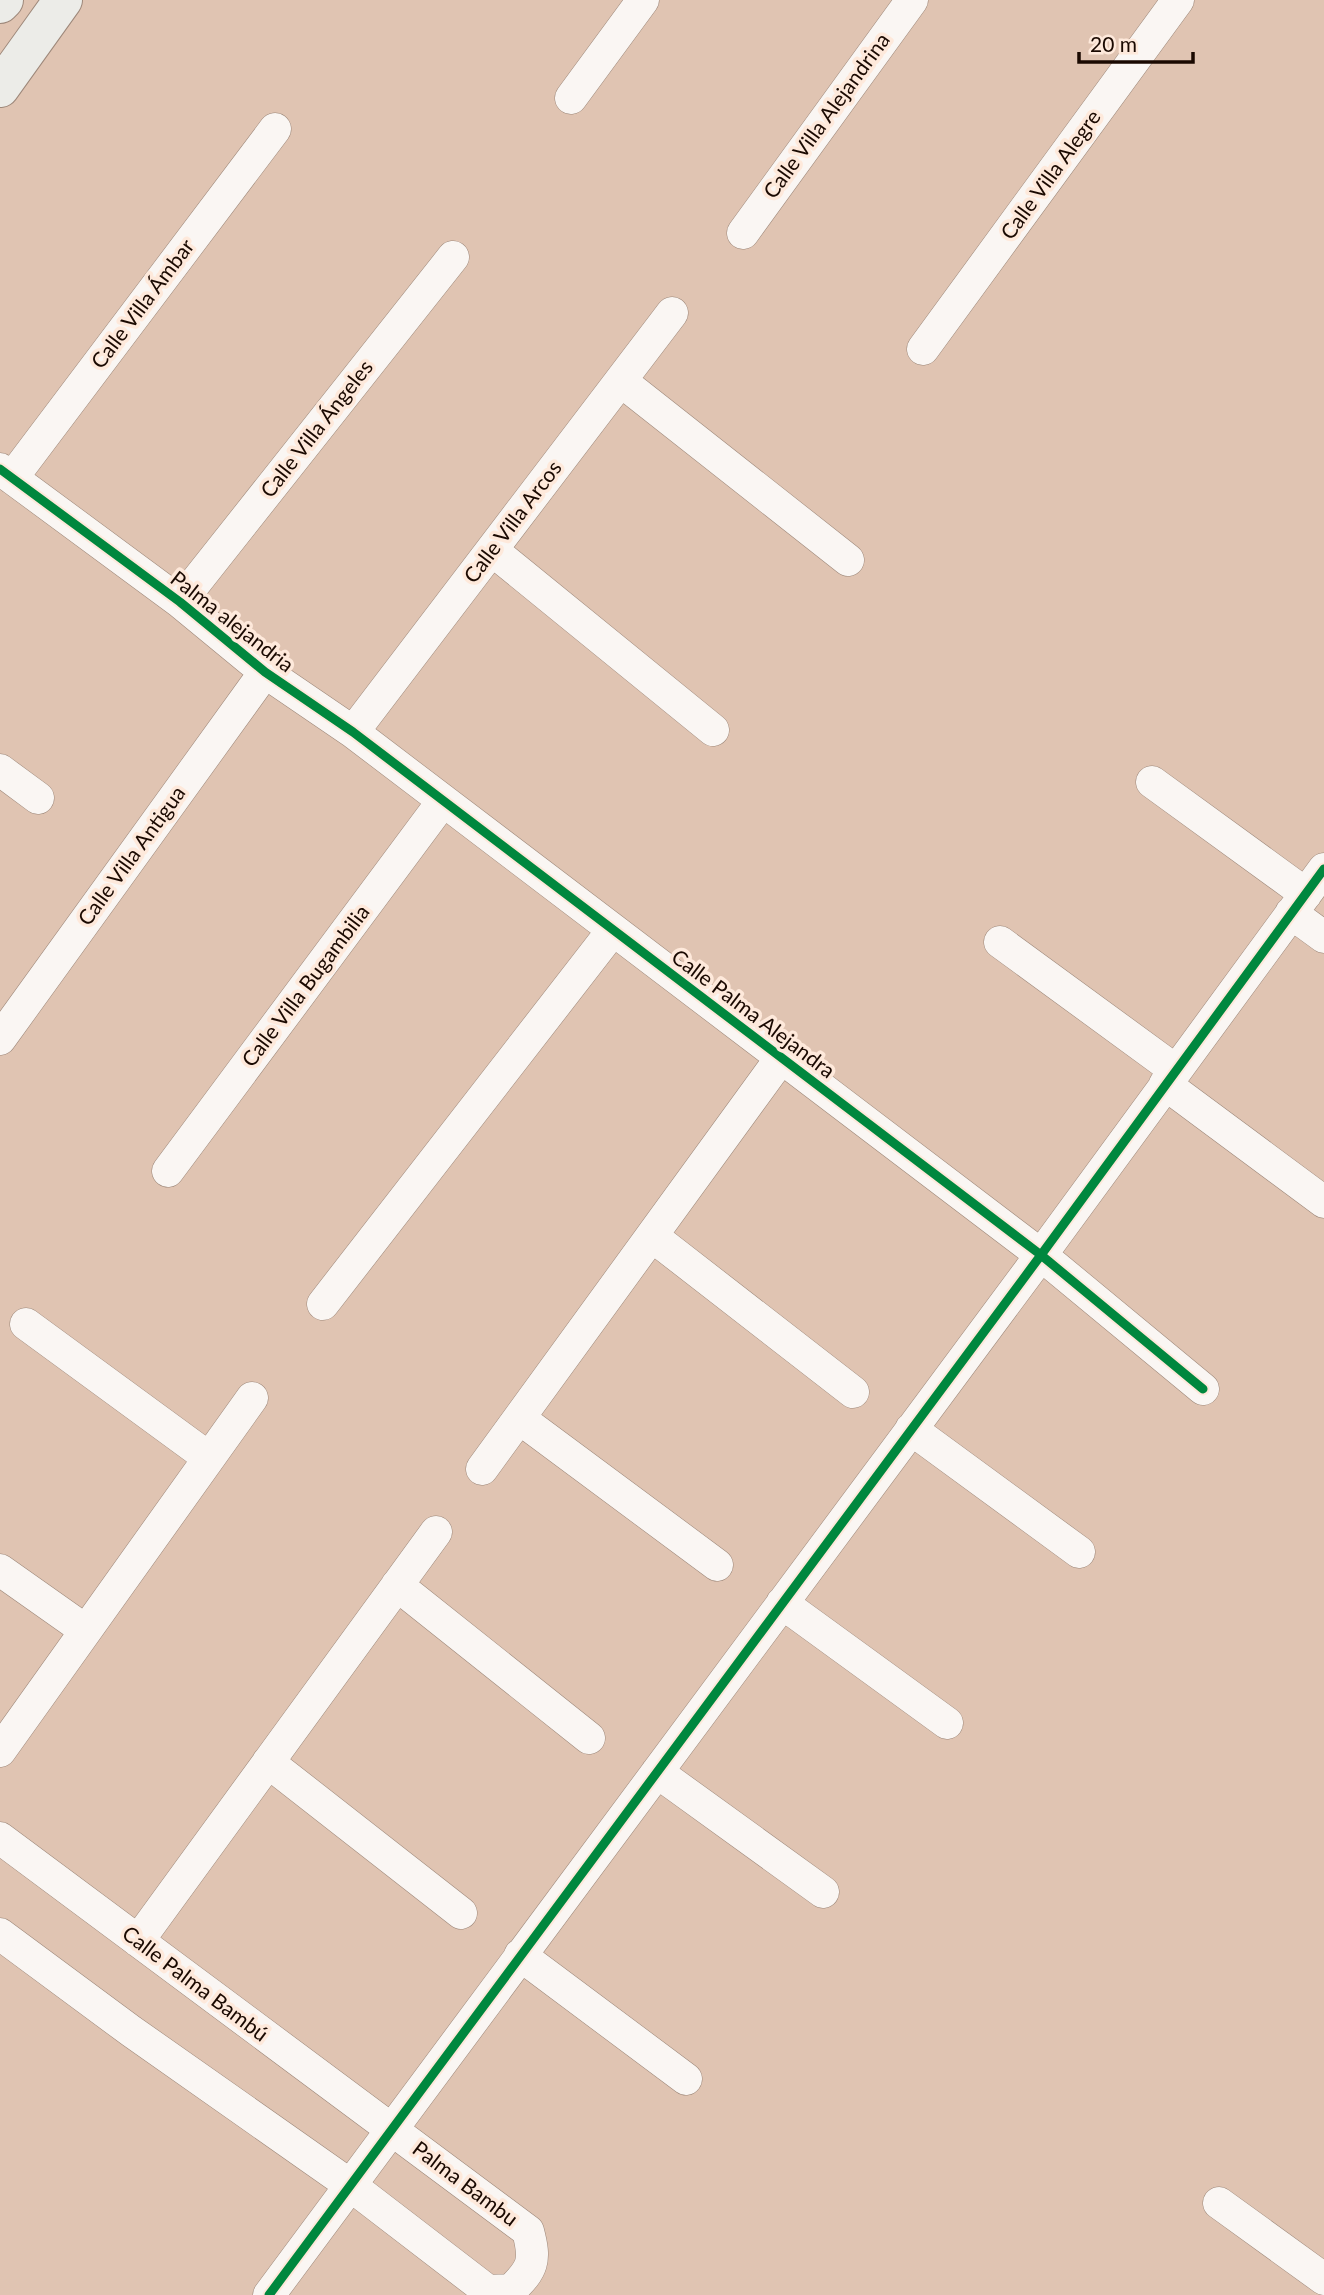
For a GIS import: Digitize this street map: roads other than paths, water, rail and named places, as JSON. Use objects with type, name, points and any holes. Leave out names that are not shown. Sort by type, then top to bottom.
[{"type":"street","points":[[0,4],[4,0]]},
{"type":"street","points":[[0,88],[64,0]]},
{"type":"street","points":[[571,98],[643,0]]},
{"type":"street","name":"Calle Villa Alejandrina","points":[[743,233],[912,0]]},
{"type":"street","name":"Calle Villa Alegre","points":[[923,349],[1178,0]]},
{"type":"street","name":"Calle Villa Ámbar","points":[[6,474],[275,130]]},
{"type":"street","name":"Calle Villa Ángeles","points":[[180,602],[453,257]]},
{"type":"street","name":"Calle Villa Arcos","points":[[353,732],[673,313]]},
{"type":"street","points":[[621,381],[848,560]]},
{"type":"street","name":"Palma alejandria","points":[[6,474],[180,602],[265,672],[353,732],[443,801]]},
{"type":"street","points":[[492,550],[713,730]]},
{"type":"street","name":"Calle Villa Antigua","points":[[0,1039],[265,672]]},
{"type":"street","points":[[0,770],[38,798]]},
{"type":"street","points":[[1152,782],[1307,892],[1324,937]]},
{"type":"street","name":"Calle Palma Alejandra","points":[[443,801],[1041,1255],[1203,1389]]},
{"type":"street","name":"Calle Villa Bugambilia","points":[[168,1171],[443,801]]},
{"type":"street","points":[[269,2295],[1307,892]]},
{"type":"street","points":[[323,1304],[613,930]]},
{"type":"street","points":[[1000,942],[1324,1202]]},
{"type":"street","points":[[482,1469],[782,1058]]},
{"type":"street","points":[[652,1236],[853,1392]]},
{"type":"street","points":[[26,1324],[209,1458]]},
{"type":"street","points":[[0,1751],[252,1398]]},
{"type":"street","points":[[519,1418],[717,1565]]},
{"type":"street","points":[[911,1429],[1079,1552]]},
{"type":"street","points":[[138,1941],[436,1532]]},
{"type":"street","points":[[0,1570],[85,1630]]},
{"type":"street","points":[[397,1585],[589,1738]]},
{"type":"street","points":[[782,1603],[947,1723]]},
{"type":"street","points":[[268,1762],[461,1913]]},
{"type":"street","points":[[657,1772],[823,1892]]},
{"type":"street","name":"Calle Palma Bambú","points":[[0,1838],[392,2129]]},
{"type":"street","points":[[0,1934],[131,2031],[350,2185]]},
{"type":"street","points":[[520,1955],[686,2079]]},
{"type":"street","name":"Palma Bambu","points":[[350,2185],[488,2291],[511,2290],[528,2274],[534,2253],[528,2231],[392,2129]]},
{"type":"street","points":[[1219,2203],[1324,2279]]}]
